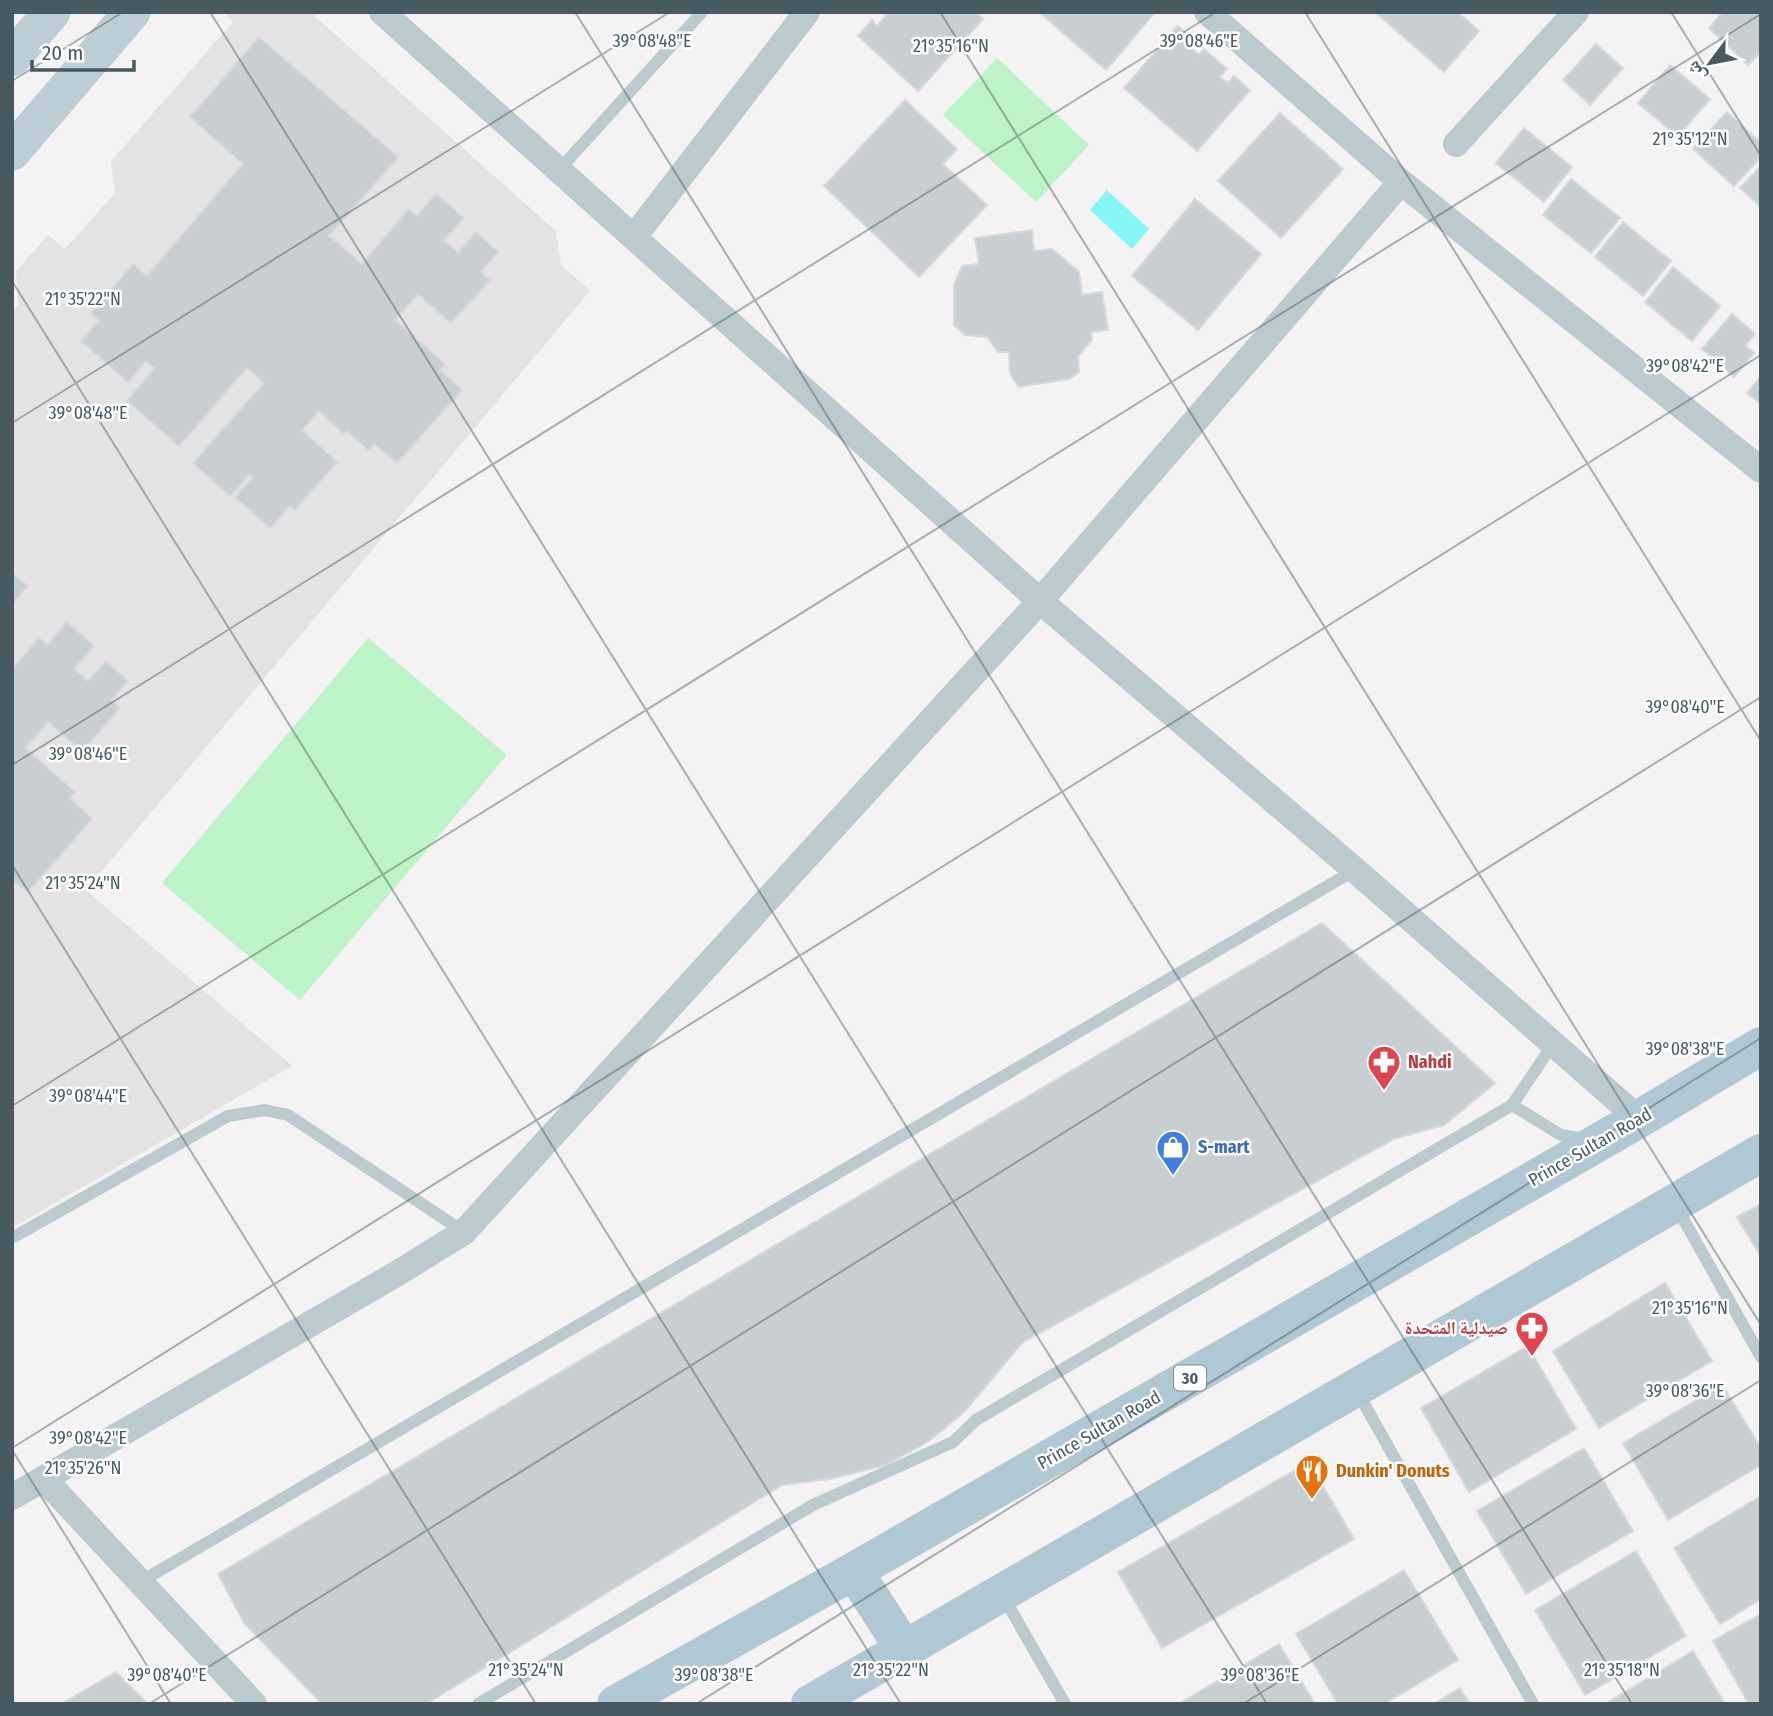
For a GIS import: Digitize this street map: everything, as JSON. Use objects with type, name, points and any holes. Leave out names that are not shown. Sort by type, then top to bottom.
[{"type":"main road","points":[[12,58],[52,12]]},
{"type":"main road","points":[[12,152],[132,12]]},
{"type":"main road","name":"Prince Sultan Road","points":[[616,1704],[854,1571],[1761,1046]]},
{"type":"main road","points":[[810,1704],[1761,1153]]},
{"type":"main road","points":[[854,1571],[904,1649]]},
{"type":"street","points":[[383,12],[1041,601],[1355,870],[1639,1119]]},
{"type":"street","points":[[634,237],[807,12]]},
{"type":"street","points":[[1207,12],[1401,182],[1761,470]]},
{"type":"street","points":[[1456,144],[1576,12]]},
{"type":"street","points":[[12,1497],[464,1232],[1041,601],[1401,182]]},
{"type":"street","points":[[44,1479],[254,1704]]},
{"type":"lane","points":[[559,170],[702,12]]},
{"type":"lane","points":[[140,1582],[1355,870]]},
{"type":"lane","points":[[478,1704],[813,1505],[953,1443],[976,1420],[1512,1105],[1553,1044]]},
{"type":"lane","points":[[1512,1105],[1561,1136],[1599,1142]]},
{"type":"lane","points":[[12,1238],[228,1116],[265,1110],[288,1115],[464,1232]]},
{"type":"lane","points":[[1674,1204],[1761,1357]]},
{"type":"lane","points":[[1355,1388],[1533,1704]]},
{"type":"lane","points":[[1001,1593],[1065,1704]]},
{"type":"shaded area","points":[[223,12],[310,12],[556,231],[561,265],[590,291],[86,890],[292,1066],[12,1228],[12,312],[18,305],[16,271],[48,235],[65,249],[115,193],[111,161],[233,22]]},
{"type":"green space","points":[[997,58],[1089,145],[1036,202],[943,115]]},
{"type":"green space","points":[[368,638],[507,755],[300,1000],[162,883]]},
{"type":"water","points":[[1107,190],[1149,229],[1132,249],[1090,210]]},
{"type":"building","points":[[883,12],[976,12],[983,19],[918,91],[858,36],[872,20],[877,26],[886,15]]},
{"type":"building","points":[[1039,12],[1155,12],[1106,70]]},
{"type":"building","points":[[1375,12],[1458,12],[1479,31],[1444,72]]},
{"type":"building","points":[[1723,12],[1761,12],[1761,52],[1748,65],[1709,28]]},
{"type":"building","points":[[1178,26],[1193,40],[1188,45],[1199,55],[1204,49],[1227,69],[1220,77],[1228,83],[1234,76],[1250,90],[1197,151],[1124,88]]},
{"type":"building","points":[[259,37],[398,157],[329,236],[362,264],[409,209],[417,216],[436,194],[464,218],[444,240],[458,253],[476,232],[498,252],[481,272],[490,280],[451,323],[418,294],[395,320],[445,364],[440,370],[462,390],[397,463],[375,444],[368,450],[347,431],[344,434],[319,411],[302,430],[337,462],[295,510],[290,506],[270,528],[235,497],[253,477],[250,474],[230,496],[193,463],[264,383],[247,368],[179,446],[127,401],[155,368],[146,361],[128,382],[81,341],[99,321],[91,313],[133,264],[147,276],[243,164],[190,117]]},
{"type":"building","points":[[1596,44],[1623,68],[1590,105],[1563,80]]},
{"type":"building","points":[[1670,65],[1710,99],[1678,136],[1638,103]]},
{"type":"building","points":[[905,100],[957,149],[943,164],[987,205],[919,277],[824,186]]},
{"type":"building","points":[[1727,112],[1761,143],[1761,157],[1734,186],[1693,149]]},
{"type":"building","points":[[1280,113],[1343,169],[1281,238],[1218,181]]},
{"type":"building","points":[[1524,128],[1572,167],[1544,202],[1496,163]]},
{"type":"building","points":[[1761,166],[1761,207],[1740,188]]},
{"type":"building","points":[[1571,179],[1620,218],[1591,253],[1543,215]]},
{"type":"building","points":[[1195,199],[1261,254],[1198,330],[1132,276]]},
{"type":"building","points":[[1623,222],[1671,261],[1643,296],[1595,257]]},
{"type":"building","points":[[1032,230],[1034,251],[1052,249],[1079,272],[1082,295],[1102,292],[1108,330],[1091,332],[1092,340],[1078,356],[1079,372],[1069,379],[1019,387],[1010,374],[1009,352],[998,352],[987,337],[965,335],[954,325],[954,285],[962,266],[979,264],[975,238]]},
{"type":"building","points":[[1673,267],[1720,306],[1692,341],[1645,302]]},
{"type":"building","points":[[1732,314],[1755,334],[1745,346],[1754,353],[1734,377],[1702,349]]},
{"type":"building","points":[[1761,376],[1761,404],[1747,393]]},
{"type":"building","points":[[12,573],[28,586],[12,604]]},
{"type":"building","points":[[67,622],[94,646],[74,669],[88,681],[106,661],[128,681],[111,700],[120,708],[82,751],[48,722],[25,748],[75,792],[70,798],[92,819],[28,892],[12,879],[12,669],[39,638],[47,645]]},
{"type":"building","points":[[1322,923],[1495,1083],[1444,1125],[1394,1139],[1023,1342],[964,1412],[929,1441],[886,1465],[830,1479],[782,1485],[426,1704],[322,1704],[244,1623],[218,1574]]},
{"type":"building","points":[[1761,1204],[1761,1257],[1737,1217]]},
{"type":"building","points":[[1665,1283],[1712,1361],[1599,1428],[1553,1351]]},
{"type":"building","points":[[1528,1346],[1576,1429],[1469,1492],[1421,1408]]},
{"type":"building","points":[[1722,1385],[1761,1448],[1761,1465],[1668,1520],[1623,1443]]},
{"type":"building","points":[[1584,1448],[1633,1531],[1526,1594],[1477,1511]]},
{"type":"building","points":[[1309,1462],[1354,1539],[1162,1648],[1118,1572]]},
{"type":"building","points":[[1761,1496],[1761,1599],[1720,1624],[1674,1548]]},
{"type":"building","points":[[1636,1551],[1686,1636],[1585,1695],[1535,1610]]},
{"type":"building","points":[[1404,1570],[1458,1660],[1384,1704],[1338,1704],[1296,1634]]},
{"type":"building","points":[[1761,1614],[1761,1704],[1749,1704],[1713,1641]]},
{"type":"building","points":[[1279,1644],[1315,1704],[1179,1704]]},
{"type":"building","points":[[1693,1651],[1725,1704],[1605,1704]]},
{"type":"building","points":[[116,1672],[148,1704],[61,1704]]},
{"type":"building","points":[[1460,1688],[1470,1704],[1434,1704]]},
{"type":"place","name":"Nahdi","points":[[1384,1092]]},
{"type":"place","name":"S-mart","points":[[1173,1177]]},
{"type":"place","name":"صيدلية المتحدة","points":[[1532,1358]]},
{"type":"place","name":"Dunkin' Donuts","points":[[1312,1501]]}]
